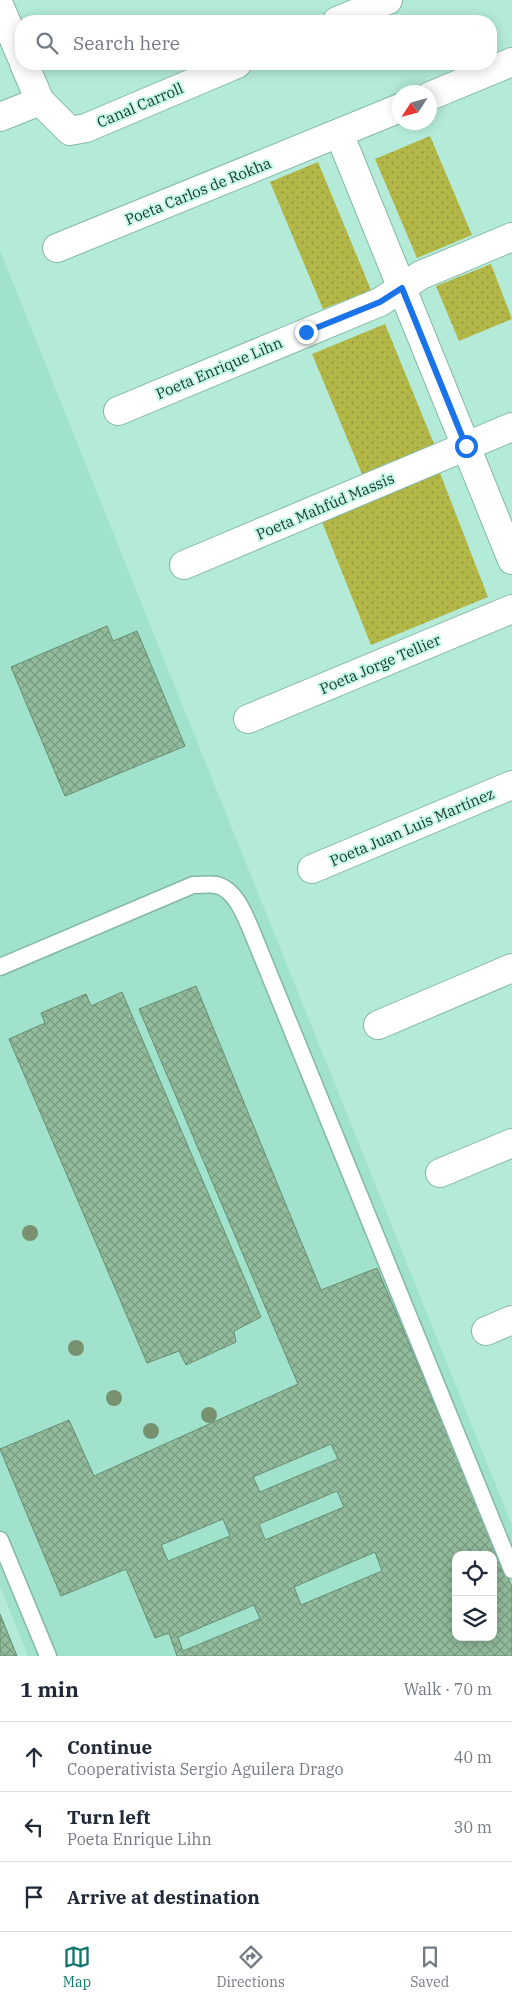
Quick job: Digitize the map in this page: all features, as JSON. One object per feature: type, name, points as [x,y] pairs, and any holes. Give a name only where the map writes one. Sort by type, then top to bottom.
[{"type":"street","points":[[348,15],[371,3]]},
{"type":"street","points":[[7,5],[15,34]]},
{"type":"street","points":[[497,68],[512,62]]},
{"type":"street","points":[[0,117],[40,101],[27,70]]},
{"type":"street","name":"Canal Carroll","points":[[40,101],[70,131],[86,128],[223,70]]},
{"type":"street","points":[[437,93],[493,70]]},
{"type":"street","name":"Poeta Carlos de Rokha","points":[[57,248],[392,111]]},
{"type":"street","points":[[339,133],[512,560]]},
{"type":"street","name":"Poeta Enrique Lihn","points":[[118,411],[380,302],[421,275],[512,237]]},
{"type":"street","name":"Poeta Mahfúd Massís","points":[[184,565],[512,426]]},
{"type":"street","name":"Poeta Jorge Tellier","points":[[248,719],[512,609]]},
{"type":"street","name":"Poeta Juan Luis Martínez","points":[[312,869],[512,786]]},
{"type":"street","points":[[378,1025],[512,968]]},
{"type":"street","points":[[440,1173],[512,1143]]},
{"type":"street","points":[[486,1331],[512,1320]]},
{"type":"lane","points":[[0,967],[193,885],[216,885],[227,889],[240,906],[252,932],[512,1570]]},
{"type":"lane","points":[[0,1540],[48,1656]]},
{"type":"shaded area","points":[[430,136],[472,235],[417,258],[375,159]]},
{"type":"shaded area","points":[[318,162],[371,290],[323,309],[270,182]]},
{"type":"shaded area","points":[[0,251],[512,1525],[512,1656],[28,1656],[0,1587]]},
{"type":"shaded area","points":[[491,264],[512,319],[459,341],[436,286]]},
{"type":"shaded area","points":[[385,324],[434,444],[362,474],[312,354]]},
{"type":"shaded area","points":[[440,473],[488,597],[371,645],[322,522]]},
{"type":"building","points":[[107,626],[113,641],[137,631],[185,746],[65,796],[11,667]]},
{"type":"building","points":[[196,986],[321,1290],[377,1268],[497,1551],[452,1551],[452,1641],[497,1641],[497,1552],[512,1587],[512,1656],[177,1656],[169,1633],[155,1638],[126,1569],[61,1596],[0,1449],[69,1420],[94,1476],[298,1384],[139,1009]],"holes":[[[331,1444],[338,1459],[260,1492],[253,1477]],[[337,1491],[344,1507],[265,1540],[259,1524]],[[223,1519],[230,1536],[168,1561],[161,1545]],[[375,1552],[382,1571],[301,1605],[294,1587]],[[254,1605],[260,1619],[183,1651],[178,1637]]]},
{"type":"building","points":[[122,992],[261,1317],[234,1331],[236,1342],[186,1365],[179,1351],[147,1363],[9,1039],[45,1023],[41,1013],[86,994],[91,1006]]},
{"type":"building","points":[[0,1614],[17,1656],[0,1656]]},
{"type":"route","points":[[306,332],[380,302],[402,288],[466,446]]}]
